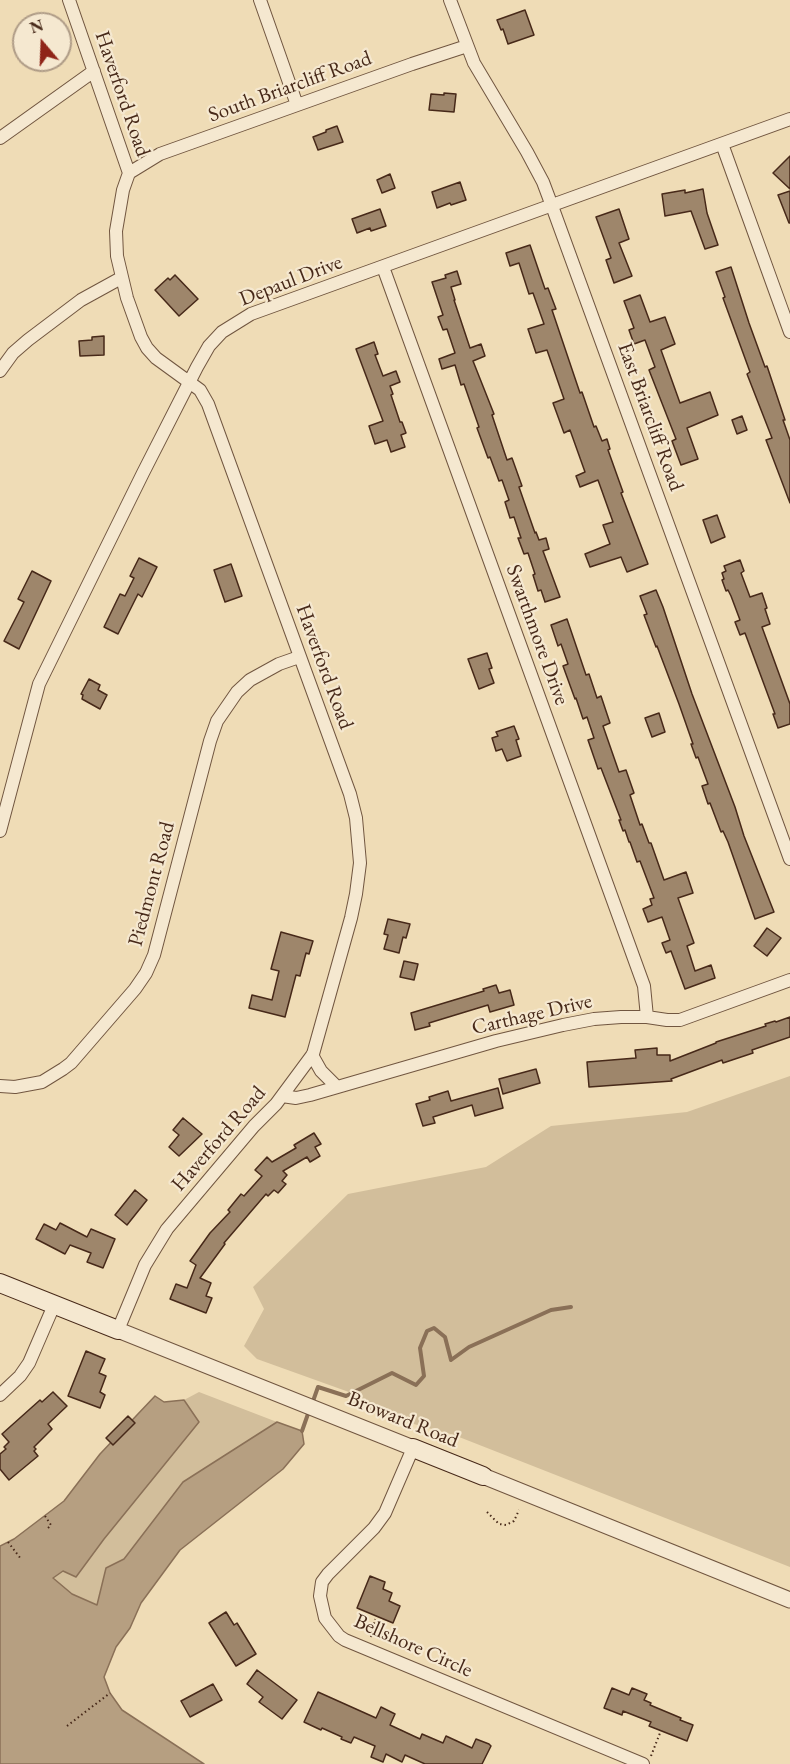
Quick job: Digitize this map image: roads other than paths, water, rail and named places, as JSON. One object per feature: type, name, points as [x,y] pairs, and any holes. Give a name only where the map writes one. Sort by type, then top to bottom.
[{"type":"main road","name":"Broward Road","points":[[0,1283],[118,1330]]},
{"type":"main road","name":"Broward Road","points":[[413,1448],[483,1476]]},
{"type":"street","name":"Haverford Road","points":[[69,0],[129,173],[123,190],[117,223],[117,256],[121,278],[138,329],[147,348],[156,358],[200,390],[208,404],[350,794],[356,819],[360,863],[351,918],[312,1055],[282,1096],[167,1229],[145,1265],[118,1330]]},
{"type":"street","points":[[260,0],[297,105]]},
{"type":"street","name":"East Briarcliff Road","points":[[450,0],[467,46],[484,81],[543,182],[790,859]]},
{"type":"street","name":"South Briarcliff Road","points":[[129,173],[160,153],[412,63],[467,46]]},
{"type":"street","points":[[0,138],[94,71]]},
{"type":"street","name":"Depaul Drive","points":[[0,831],[39,684],[189,382],[209,346],[222,332],[242,318],[790,119]]},
{"type":"street","points":[[722,144],[790,332]]},
{"type":"street","name":"Swarthmore Drive","points":[[383,267],[644,986],[647,1017]]},
{"type":"street","points":[[0,371],[28,340],[81,300],[121,278]]},
{"type":"street","name":"Piedmont Road","points":[[0,1086],[15,1087],[42,1082],[63,1070],[140,981],[154,955],[217,721],[237,693],[250,680],[279,664],[299,657]]},
{"type":"street","name":"Carthage Drive","points":[[282,1096],[296,1098],[496,1041],[563,1025],[603,1018],[647,1017],[680,1020],[790,980]]},
{"type":"street","points":[[312,1055],[321,1071],[337,1087]]},
{"type":"street","points":[[0,1395],[29,1363],[54,1305]]},
{"type":"street","name":"Broward Road","points":[[118,1330],[413,1448]]},
{"type":"street","name":"Bellshore Circle","points":[[413,1448],[385,1513],[375,1527],[322,1582],[320,1596],[325,1618],[345,1640],[645,1764]]},
{"type":"street","name":"Broward Road","points":[[483,1476],[790,1600]]},
{"type":"waterway","points":[[312,1404],[318,1387],[346,1396],[392,1373],[416,1385],[424,1376],[420,1348],[427,1331],[434,1328],[445,1337],[451,1360],[469,1347],[551,1310],[571,1307]]},
{"type":"waterway","points":[[302,1431],[309,1411]]}]
